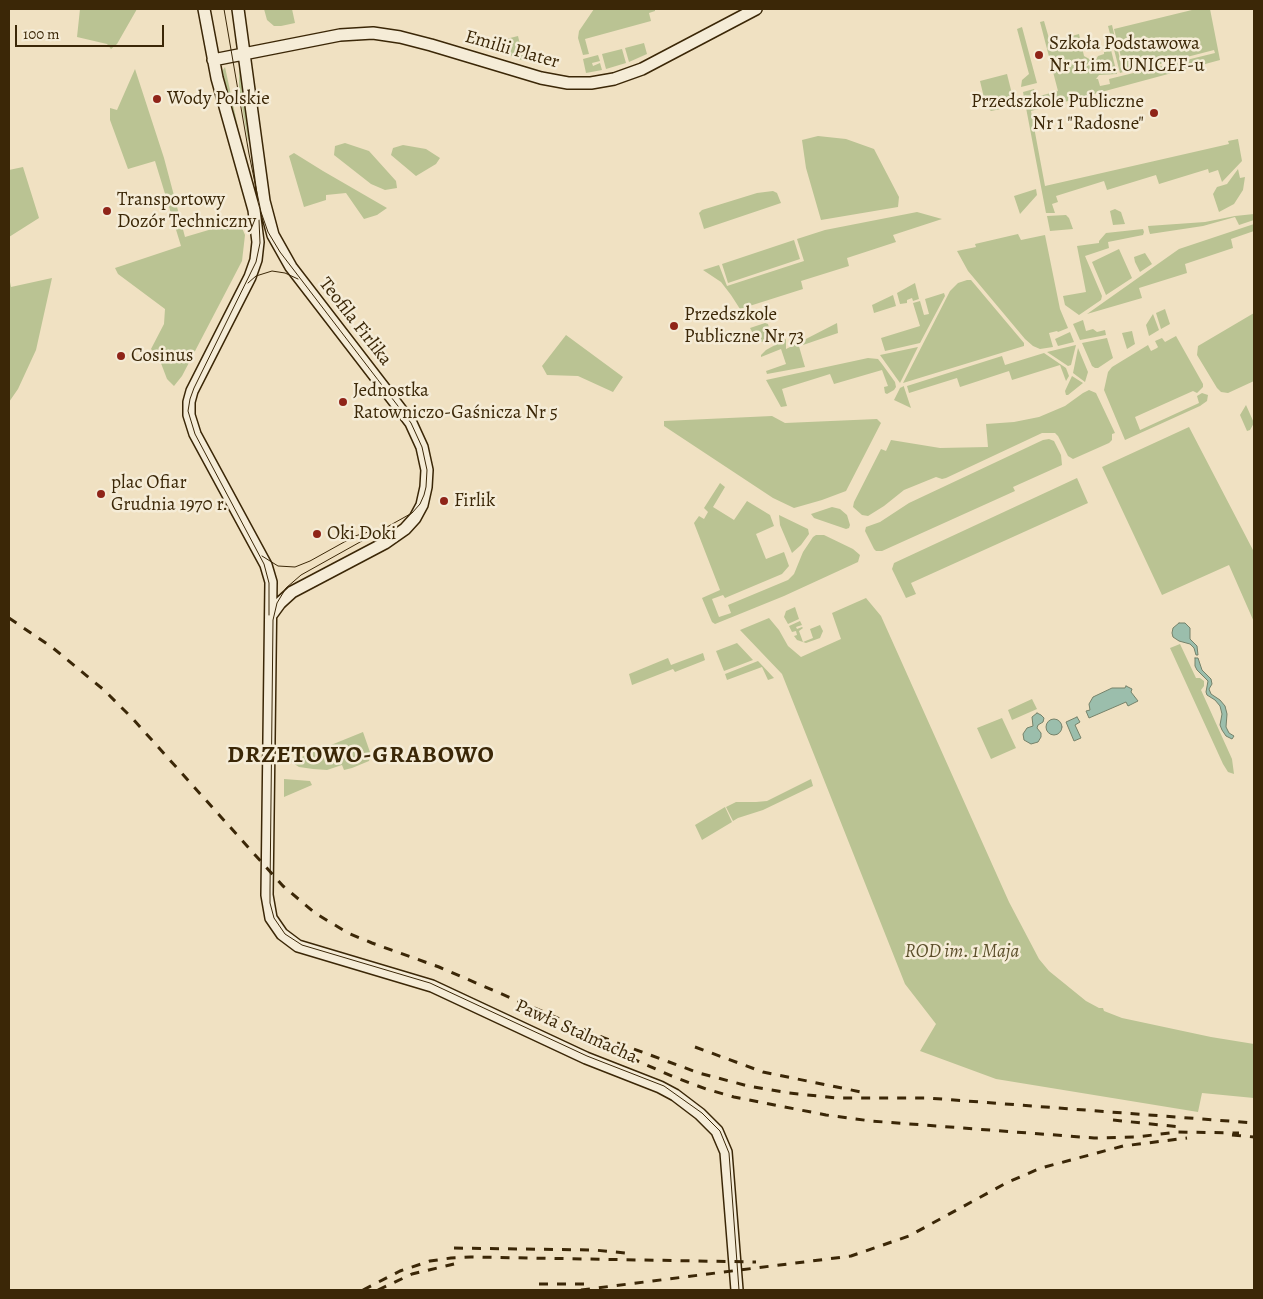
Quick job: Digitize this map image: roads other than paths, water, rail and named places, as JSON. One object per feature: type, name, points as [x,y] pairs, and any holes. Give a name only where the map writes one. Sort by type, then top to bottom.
[{"type":"street","points":[[204,9],[212,60],[256,222],[258,247],[250,277],[191,394],[189,415],[195,434],[268,572],[272,587],[271,618]]},
{"type":"street","name":"Teofila Firlika","points":[[238,9],[264,201],[273,235],[291,268],[411,424],[422,447],[427,470],[422,504],[415,518],[405,529],[390,540],[289,594],[278,605],[271,618]]},
{"type":"street","name":"Emilii Plater","points":[[244,54],[340,35],[374,34],[425,43],[541,78],[568,83],[590,83],[614,79],[642,69],[756,9]]},
{"type":"street","points":[[212,60],[244,54]]},
{"type":"street","name":"Pawła Stalmacha","points":[[271,618],[268,892],[270,915],[279,932],[298,946],[432,986],[586,1058],[660,1087],[675,1095],[702,1116],[719,1135],[726,1152],[736,1290]]},
{"type":"tram line","points":[[224,9],[249,154],[261,212],[268,232],[280,252],[411,423],[422,447],[427,470],[424,495],[420,504],[412,513],[301,575],[286,588],[277,603],[273,620],[270,890],[270,903],[274,918],[285,934],[302,945],[430,983],[587,1056],[664,1086],[702,1113],[720,1131],[729,1153],[739,1290]]},
{"type":"tram line","points":[[259,220],[260,243],[256,262],[194,388],[188,411],[195,434],[264,564],[269,583],[269,615]]},
{"type":"tram line","points":[[248,283],[256,276],[272,271],[285,273],[298,279]]},
{"type":"tram line","points":[[262,556],[278,566],[295,567],[310,561],[355,536],[375,530]]},
{"type":"railway","points":[[9,618],[53,648],[104,690],[133,719],[283,886],[315,913],[348,933],[439,967],[604,1038],[699,1073],[748,1086],[789,1093],[837,1098],[928,1098],[1254,1123]]},
{"type":"railway","points":[[565,1029],[706,1089],[734,1097],[826,1115],[871,1121],[1094,1138],[1136,1137],[1178,1132],[1239,1133]]},
{"type":"railway","points":[[695,1047],[763,1072],[866,1093]]},
{"type":"railway","points":[[1113,1120],[1180,1127]]},
{"type":"railway","points":[[1232,1135],[1254,1137]]},
{"type":"railway","points":[[581,1290],[851,1256],[909,1236],[1008,1182],[1041,1168],[1123,1146],[1187,1138]]},
{"type":"railway","points":[[454,1248],[594,1250],[626,1253]]},
{"type":"railway","points":[[363,1290],[400,1271],[430,1261],[451,1258],[756,1262]]},
{"type":"railway","points":[[378,1290],[412,1274],[454,1264]]},
{"type":"railway","points":[[539,1284],[589,1284]]},
{"type":"place","name":"Szkoła Podstawowa Nr 11 im. UNICEF-u","points":[[1039,55]]},
{"type":"place","name":"Wody Polskie","points":[[157,99]]},
{"type":"place","name":"Przedszkole Publiczne Nr 1 \"Radosne\"","points":[[1154,113]]},
{"type":"place","name":"Transportowy Dozór Techniczny","points":[[107,211]]},
{"type":"place","name":"Przedszkole Publiczne Nr 73","points":[[674,326]]},
{"type":"place","name":"Cosinus","points":[[121,356]]},
{"type":"place","name":"Jednostka Ratowniczo-Gaśnicza Nr 5","points":[[343,402]]},
{"type":"place","name":"plac Ofiar Grudnia 1970 r.","points":[[101,494]]},
{"type":"place","name":"Firlik","points":[[444,501]]},
{"type":"place","name":"Oki Doki","points":[[317,534]]},
{"type":"district","name":"DRZETOWO-GRABOWO","points":[[361,756]]},
{"type":"park label","name":"ROD im. 1 Maja","points":[[962,952]]}]
